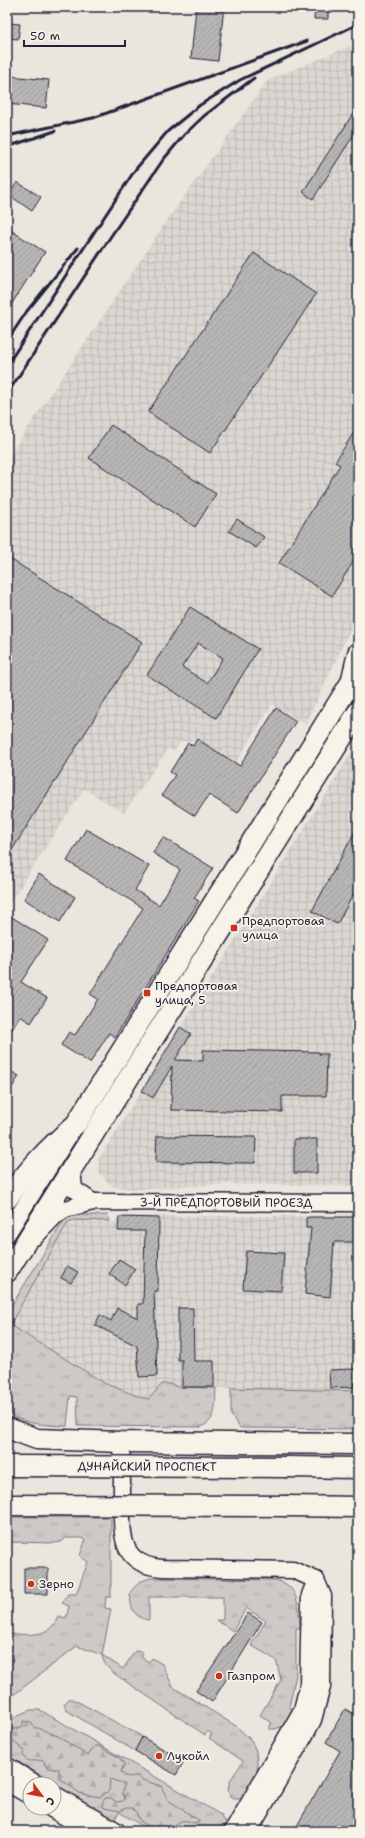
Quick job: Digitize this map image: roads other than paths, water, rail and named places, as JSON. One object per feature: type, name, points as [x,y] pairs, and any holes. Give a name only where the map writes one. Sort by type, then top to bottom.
[{"type":"main road","points":[[7,1199],[24,1175],[45,1151],[76,1124],[354,677],[358,653]]},
{"type":"main road","points":[[7,1272],[358,712]]},
{"type":"main road","points":[[7,1428],[37,1439],[121,1442],[358,1444]]},
{"type":"main road","name":"ДУНАЙСКИЙ ПРОСПЕКТ","points":[[7,1466],[358,1468]]},
{"type":"main road","points":[[7,1505],[358,1507]]},
{"type":"street","points":[[7,1234],[76,1124]]},
{"type":"street","points":[[72,1169],[74,1189],[93,1202]]},
{"type":"street","name":"3-Й ПРЕДПОРТОВЫЙ ПРОЕЗД","points":[[20,1253],[56,1215],[65,1209],[93,1202],[358,1203]]},
{"type":"street","points":[[121,1442],[122,1533],[127,1549],[140,1562],[153,1567],[163,1568],[293,1570],[316,1580],[323,1596],[323,1673],[320,1699],[313,1720],[305,1735],[249,1831]]},
{"type":"street","points":[[233,1831],[302,1710],[308,1685],[310,1596],[316,1580]]},
{"type":"street","points":[[7,1766],[24,1776]]},
{"type":"street","points":[[7,1783],[22,1791]]},
{"type":"street","points":[[62,1799],[117,1831]]},
{"type":"street","points":[[62,1815],[89,1831]]},
{"type":"railway","points":[[7,365],[135,170],[168,131],[200,105],[240,80],[358,24]]},
{"type":"railway","points":[[7,136],[93,118],[307,41]]},
{"type":"railway","points":[[7,394],[163,160],[184,135],[204,116],[254,78]]},
{"type":"railway","points":[[7,147],[55,131]]},
{"type":"railway","points":[[7,341],[27,311],[78,248]]},
{"type":"place","name":"Предпортовая улица","points":[[234,928]]},
{"type":"place","name":"Предпортовая улица, 5","points":[[147,993]]},
{"type":"place","name":"Зерно","points":[[31,1584]]},
{"type":"place","name":"Газпром","points":[[219,1676]]},
{"type":"place","name":"Лукойл","points":[[159,1756]]}]
